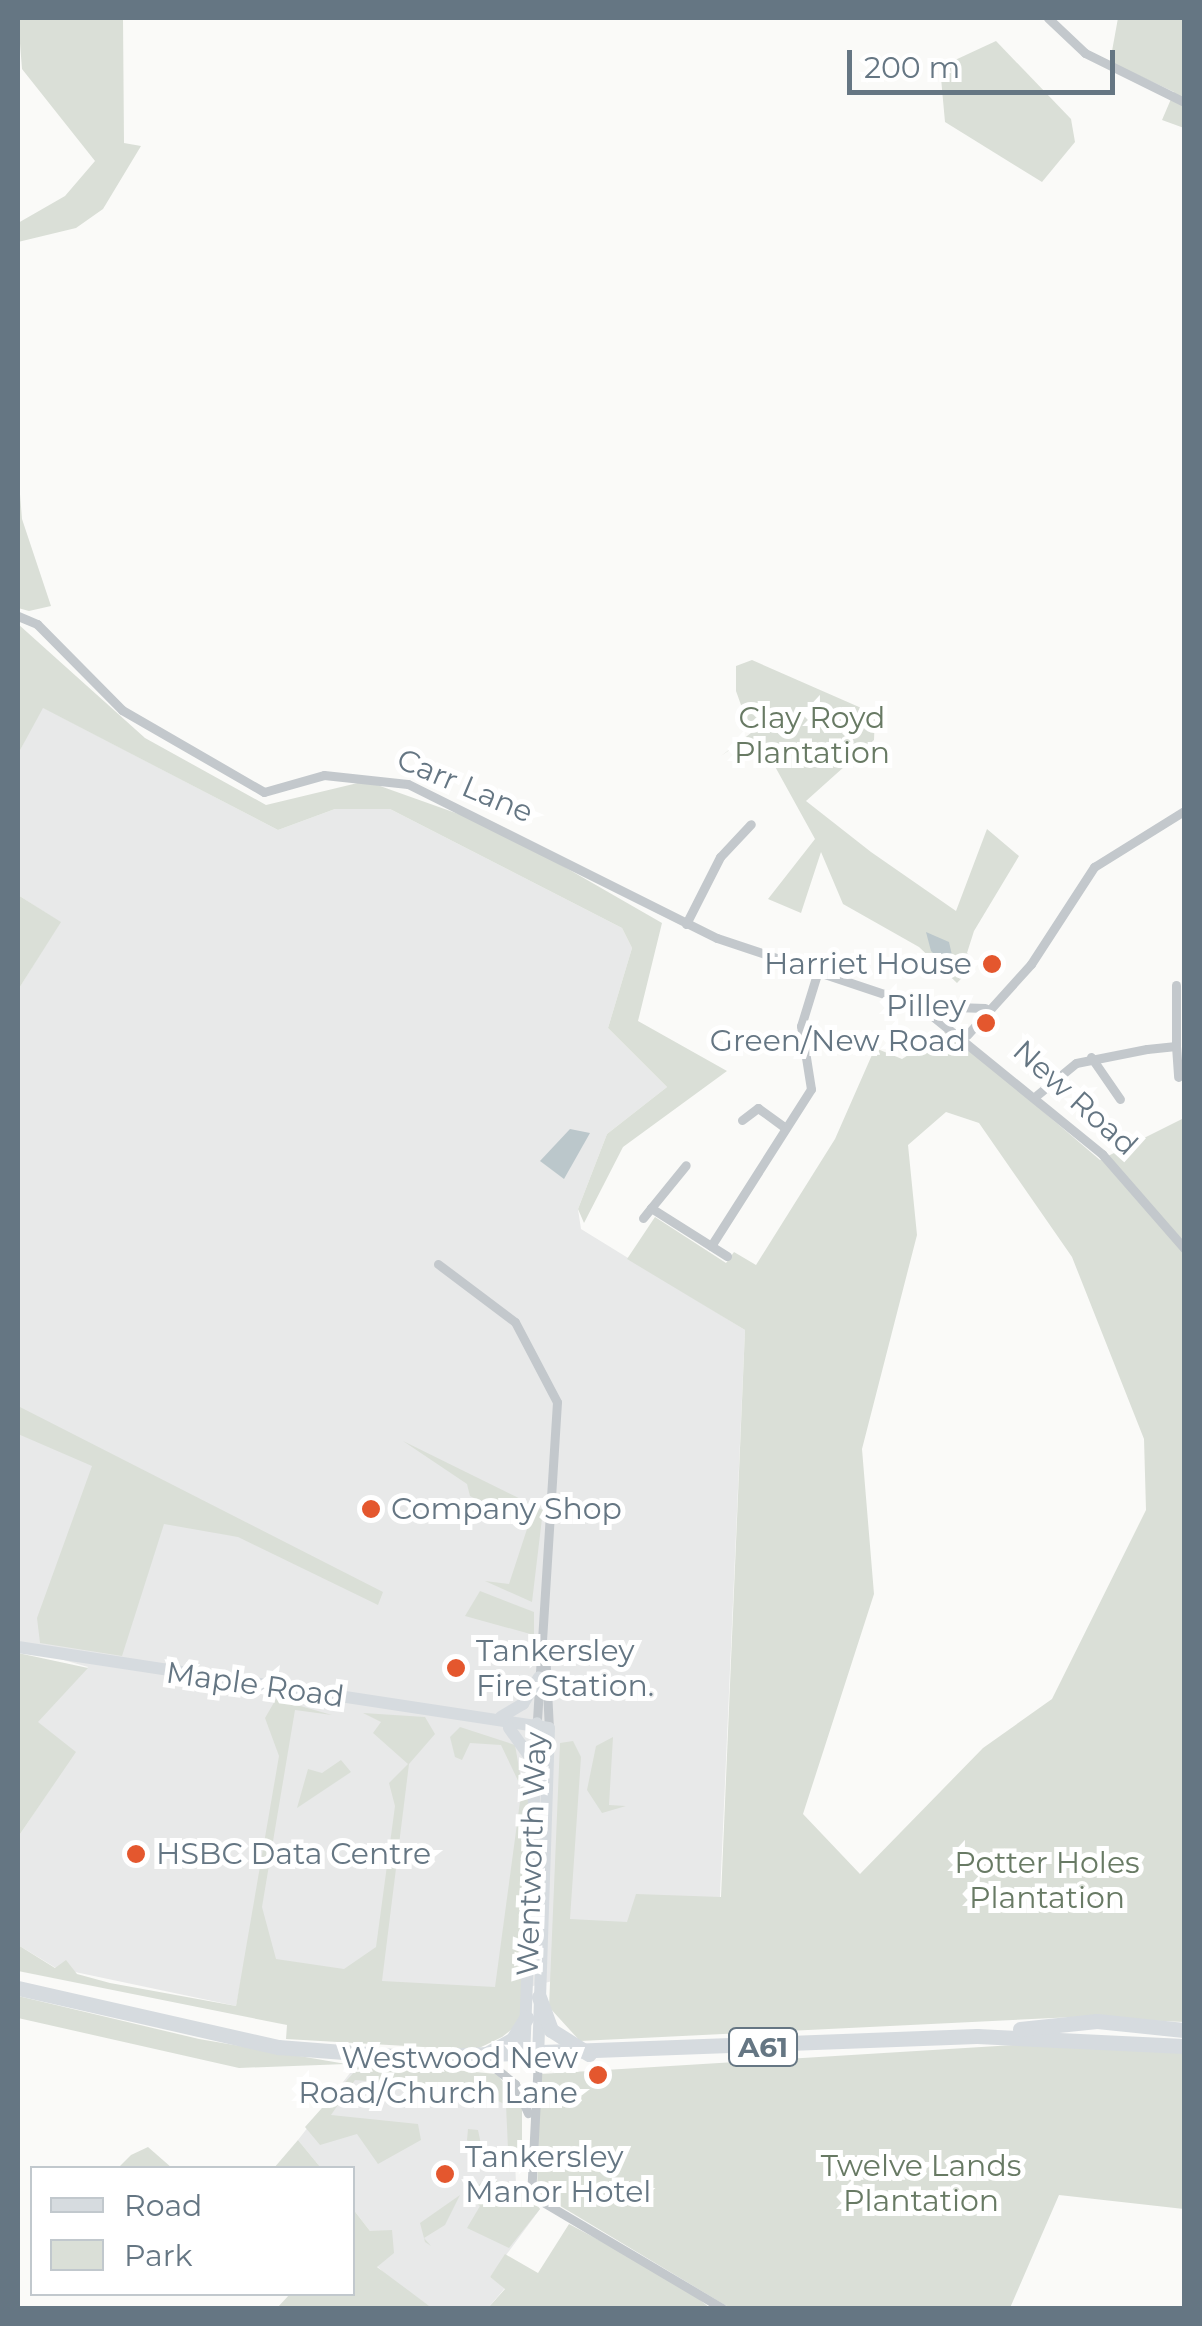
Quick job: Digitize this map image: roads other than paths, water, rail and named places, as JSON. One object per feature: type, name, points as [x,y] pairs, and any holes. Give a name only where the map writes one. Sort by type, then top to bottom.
[{"type":"highway","name":"A61","points":[[18,1988],[278,2047],[481,2059],[977,2036],[1097,2021],[1184,2030]]},
{"type":"highway","points":[[539,1996],[551,2030],[594,2056]]},
{"type":"highway","points":[[481,2059],[506,2045],[526,2018]]},
{"type":"highway","name":"A61","points":[[977,2036],[1184,2046]]},
{"type":"street","points":[[1048,18],[1084,53],[1184,102]]},
{"type":"street","name":"Carr Lane","points":[[18,616],[37,624],[122,710],[264,792],[324,775],[408,784],[686,924],[817,974],[920,1006],[967,1035]]},
{"type":"street","points":[[967,1035],[985,1008],[1031,964],[1094,867],[1184,811]]},
{"type":"street","points":[[686,924],[720,857],[752,824]]},
{"type":"street","points":[[711,1246],[811,1088],[801,1026],[817,974]]},
{"type":"street","points":[[1176,985],[1178,1076]]},
{"type":"street","name":"Carr Lane","points":[[920,1006],[985,1008]]},
{"type":"street","name":"New Road","points":[[967,1035],[1140,1190],[1184,1248]]},
{"type":"street","points":[[1036,1095],[1091,1058],[1176,1046]]},
{"type":"street","points":[[1091,1058],[1120,1098]]},
{"type":"street","points":[[742,1120],[758,1108],[786,1128]]},
{"type":"street","points":[[643,1218],[686,1166]]},
{"type":"street","points":[[651,1208],[727,1256]]},
{"type":"street","name":"Wentworth Way","points":[[438,1264],[515,1322],[556,1402],[541,1728],[539,1996],[531,2059]]},
{"type":"street","name":"Maple Road","points":[[18,1647],[541,1728]]},
{"type":"street","name":"Wentworth Way","points":[[531,2059],[526,2018],[536,1766],[541,1728],[538,1677],[546,1650]]},
{"type":"street","points":[[494,1720],[523,1704],[538,1677]]},
{"type":"street","name":"Maple Road","points":[[494,1720],[509,1728],[541,1728]]},
{"type":"street","points":[[509,1728],[536,1766]]},
{"type":"street","points":[[481,2059],[516,2084],[529,2116]]},
{"type":"street","points":[[531,2059],[531,2194],[722,2308]]},
{"type":"place","name":"Harriet House","points":[[992,964]]},
{"type":"place","name":"Pilley Green/New Road","points":[[986,1023]]},
{"type":"place","name":"Company Shop","points":[[371,1509]]},
{"type":"place","name":"Tankersley Fire Station.","points":[[456,1668]]},
{"type":"place","name":"HSBC Data Centre","points":[[136,1854]]},
{"type":"place","name":"Westwood New Road/Church Lane","points":[[598,2075]]},
{"type":"place","name":"Tankersley Manor Hotel","points":[[445,2174]]},
{"type":"park label","name":"Clay Royd Plantation","points":[[812,735]]},
{"type":"park label","name":"Potter Holes Plantation","points":[[1047,1880]]},
{"type":"park label","name":"Twelve Lands Plantation","points":[[921,2183]]}]
